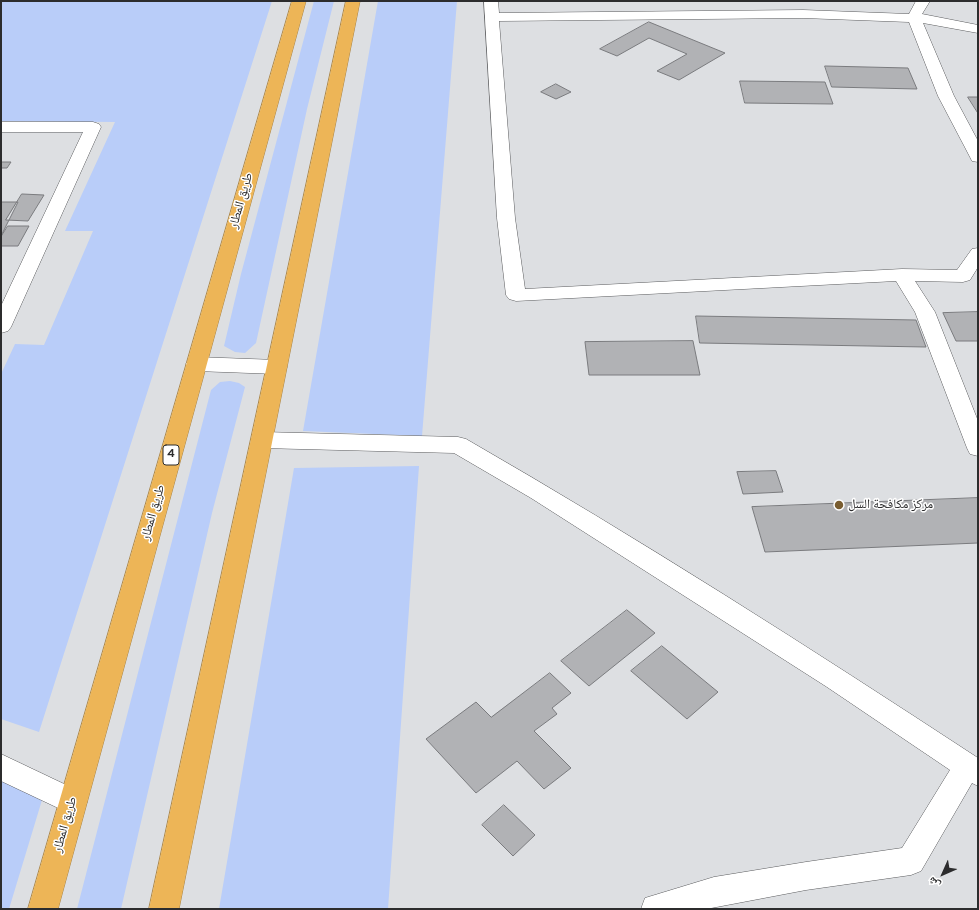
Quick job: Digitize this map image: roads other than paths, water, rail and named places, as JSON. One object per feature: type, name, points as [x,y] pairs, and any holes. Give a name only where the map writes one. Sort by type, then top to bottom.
[{"type":"highway","name":"طريق المطار","points":[[43,909],[299,1]]},
{"type":"highway","points":[[164,909],[354,1]]},
{"type":"street","points":[[914,17],[923,1]]},
{"type":"street","points":[[978,29],[914,17],[491,9],[506,218],[516,294],[902,275],[963,276],[978,253]]},
{"type":"street","points":[[914,17],[946,96],[978,157]]},
{"type":"street","points":[[1,127],[93,127],[1,327]]},
{"type":"street","points":[[902,275],[925,312],[978,448]]},
{"type":"street","points":[[196,364],[277,367]]},
{"type":"street","points":[[262,440],[458,445],[539,492],[829,674],[973,769],[911,861],[806,876],[714,892],[656,909]]},
{"type":"street","points":[[1,767],[73,802]]},
{"type":"place","name":"مركز مكافحة السل","points":[[839,505]]}]
